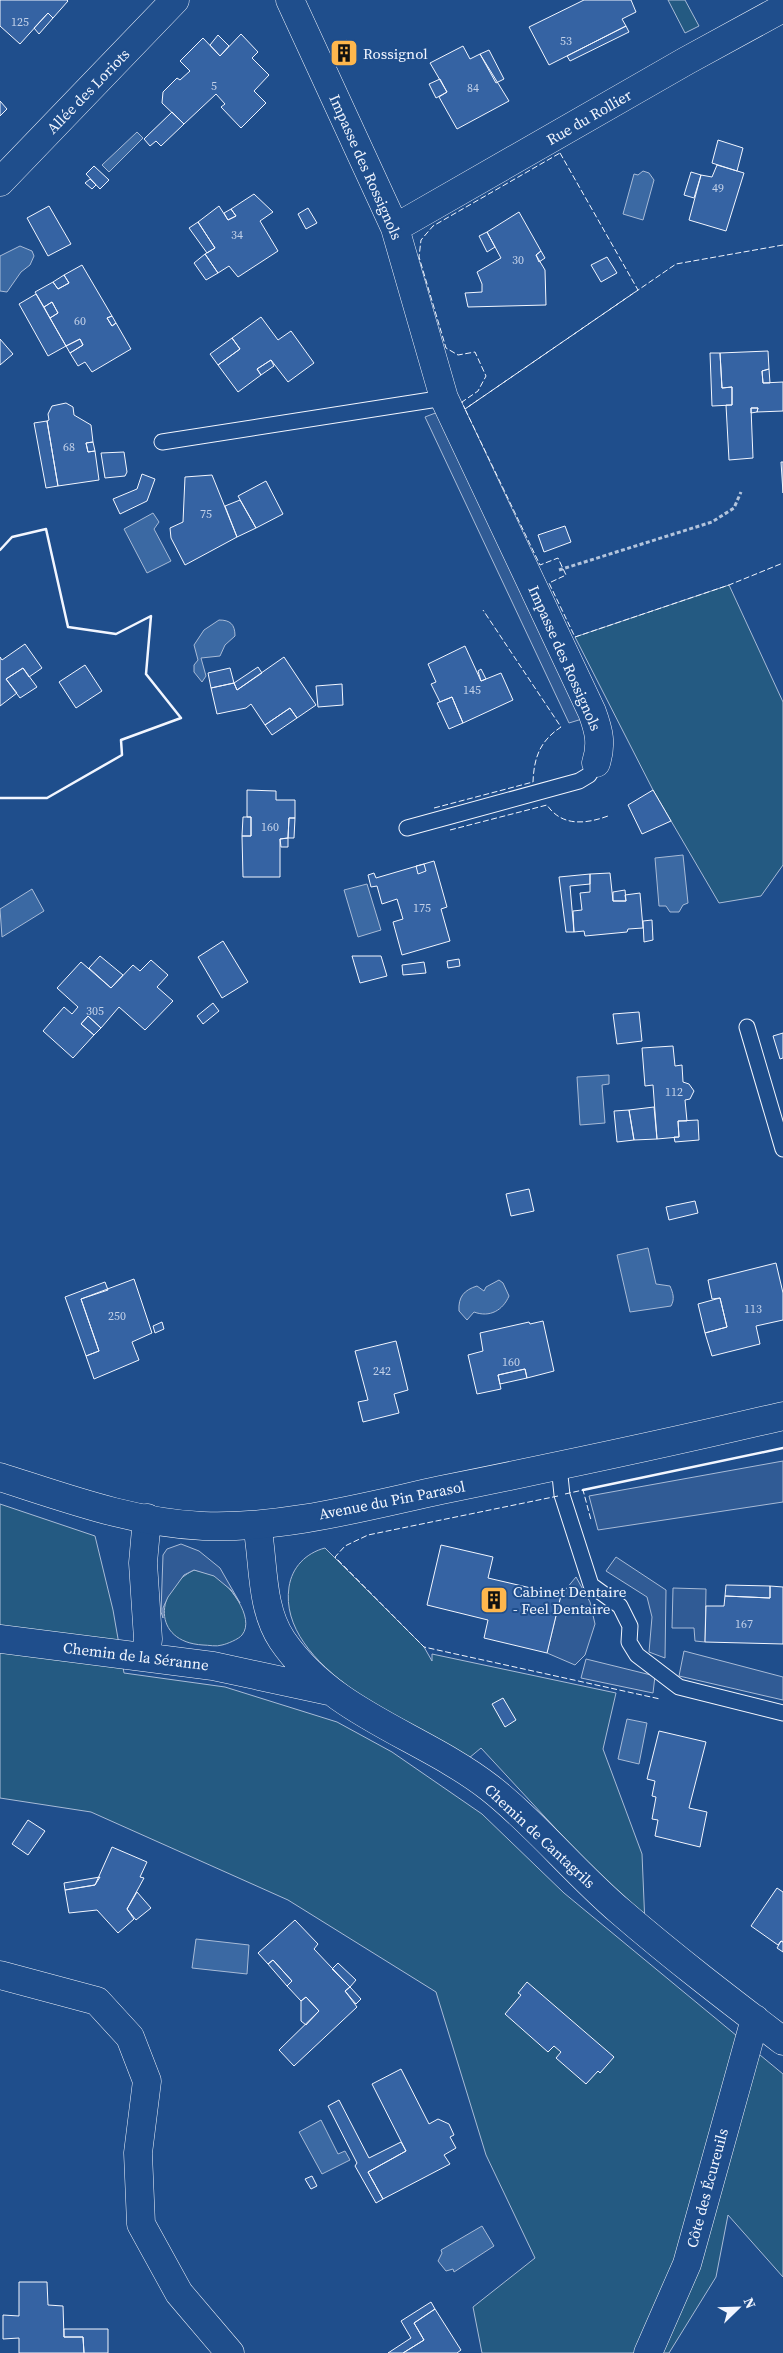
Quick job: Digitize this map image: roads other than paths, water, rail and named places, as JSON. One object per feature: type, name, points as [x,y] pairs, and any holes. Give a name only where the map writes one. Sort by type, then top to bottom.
[{"type":"street","name":"Allée des Loriots","points":[[0,182],[175,0]]},
{"type":"street","name":"Impasse des Rossignols","points":[[290,0],[396,228],[444,398],[592,712],[601,737],[596,763]]},
{"type":"street","name":"Rue du Rollier","points":[[396,228],[686,61],[783,8]]},
{"type":"street","name":"Avenue du Pin Parasol","points":[[0,1477],[77,1502],[147,1518],[202,1526],[257,1525],[328,1514],[558,1466],[783,1416]]},
{"type":"street","points":[[146,1656],[148,1639],[143,1563],[147,1518]]},
{"type":"street","points":[[257,1525],[267,1606],[274,1623],[287,1646],[303,1666],[330,1691]]},
{"type":"street","name":"Chemin de la Séranne","points":[[0,1639],[26,1644],[146,1656],[271,1677]]},
{"type":"street","name":"Chemin de Cantagrils","points":[[271,1677],[330,1691],[369,1718],[456,1765],[489,1787],[520,1814],[620,1911],[783,2041]]},
{"type":"street","points":[[0,1976],[97,2002],[130,2037],[147,2081],[138,2153],[141,2224],[179,2293],[230,2353]]},
{"type":"street","name":"Côte des Écureuils","points":[[648,2353],[687,2264],[754,2019]]},
{"type":"lane","points":[[162,442],[444,398]]},
{"type":"lane","name":"Impasse des Rossignols","points":[[407,828],[579,781],[589,775],[596,763]]},
{"type":"lane","points":[[747,1027],[783,1150]]},
{"type":"lane","points":[[558,1466],[562,1495],[591,1585],[620,1606],[630,1626],[629,1642],[637,1655],[679,1687],[783,1712]]},
{"type":"place","name":"Rossignol","points":[[344,53]]},
{"type":"place","name":"Cabinet Dentaire - Feel Dentaire","points":[[494,1600]]}]
